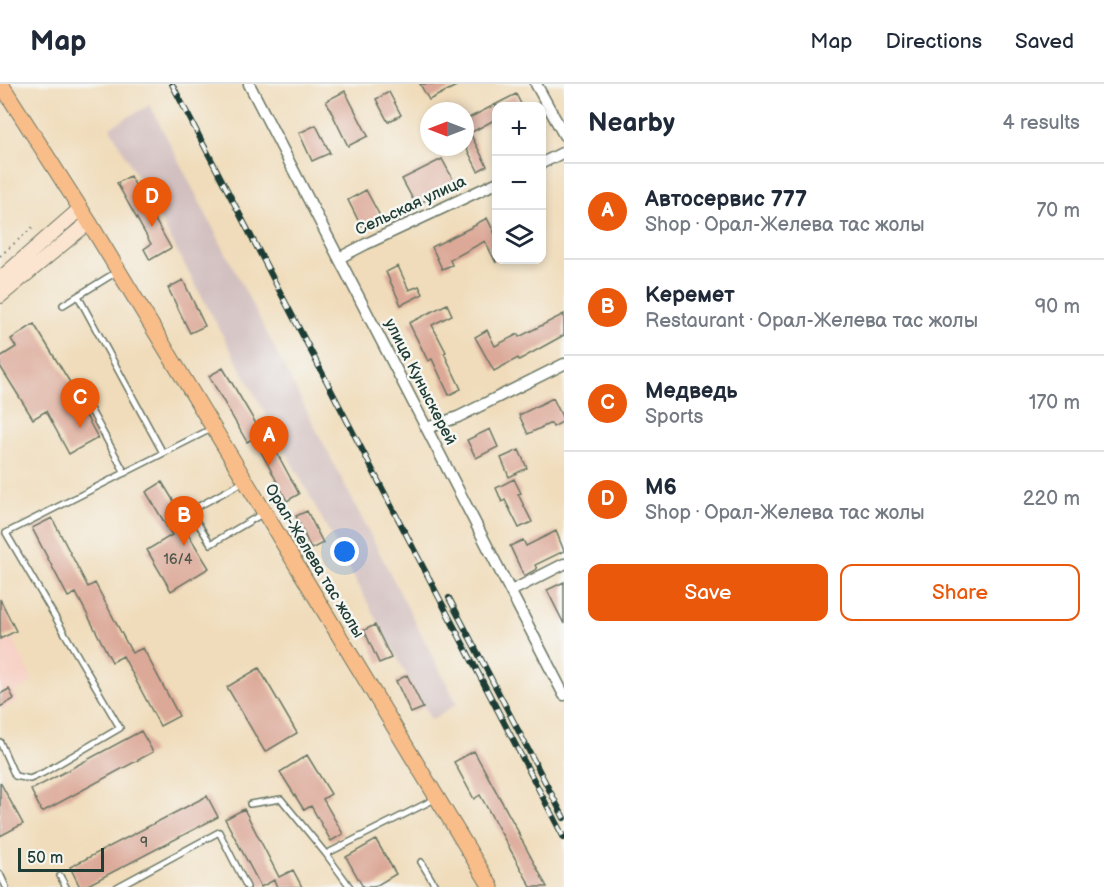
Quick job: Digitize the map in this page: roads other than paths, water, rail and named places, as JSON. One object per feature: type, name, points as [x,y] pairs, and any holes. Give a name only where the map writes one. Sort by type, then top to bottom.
[{"type":"main road","name":"Орал-Желева тас жолы","points":[[1,84],[118,271],[491,887]]},
{"type":"main road","points":[[0,279],[84,216]]},
{"type":"main road","points":[[0,296],[84,216]]},
{"type":"street","name":"улица Куныскерей","points":[[249,84],[564,694]]},
{"type":"street","points":[[536,84],[564,135]]},
{"type":"street","points":[[546,161],[564,152]]},
{"type":"street","name":"Сельская улица","points":[[339,258],[492,185]]},
{"type":"street","points":[[427,428],[458,417],[564,364]]},
{"type":"street","points":[[511,591],[564,564]]},
{"type":"lane","points":[[63,305],[118,271]]},
{"type":"lane","points":[[78,296],[163,453]]},
{"type":"lane","points":[[82,394],[125,473]]},
{"type":"lane","points":[[0,742],[15,776],[30,779],[120,728],[6,533],[213,428]]},
{"type":"lane","points":[[245,482],[190,512],[211,544],[264,513]]},
{"type":"lane","points":[[326,854],[437,798]]},
{"type":"lane","points":[[250,804],[281,799],[350,887]]},
{"type":"lane","points":[[117,887],[219,831],[247,887]]},
{"type":"lane","points":[[421,862],[436,887]]},
{"type":"lane","points":[[0,874],[6,887]]},
{"type":"lane","points":[[60,876],[66,887]]},
{"type":"railway","points":[[172,84],[564,838]]},
{"type":"railway","points":[[449,598],[564,818]]},
{"type":"place","name":"М6","points":[[152,227]]},
{"type":"place","name":"Медведь","points":[[80,428]]},
{"type":"place","name":"Автосервис 777","points":[[269,466]]},
{"type":"place","name":"Керемет","points":[[184,546]]}]
